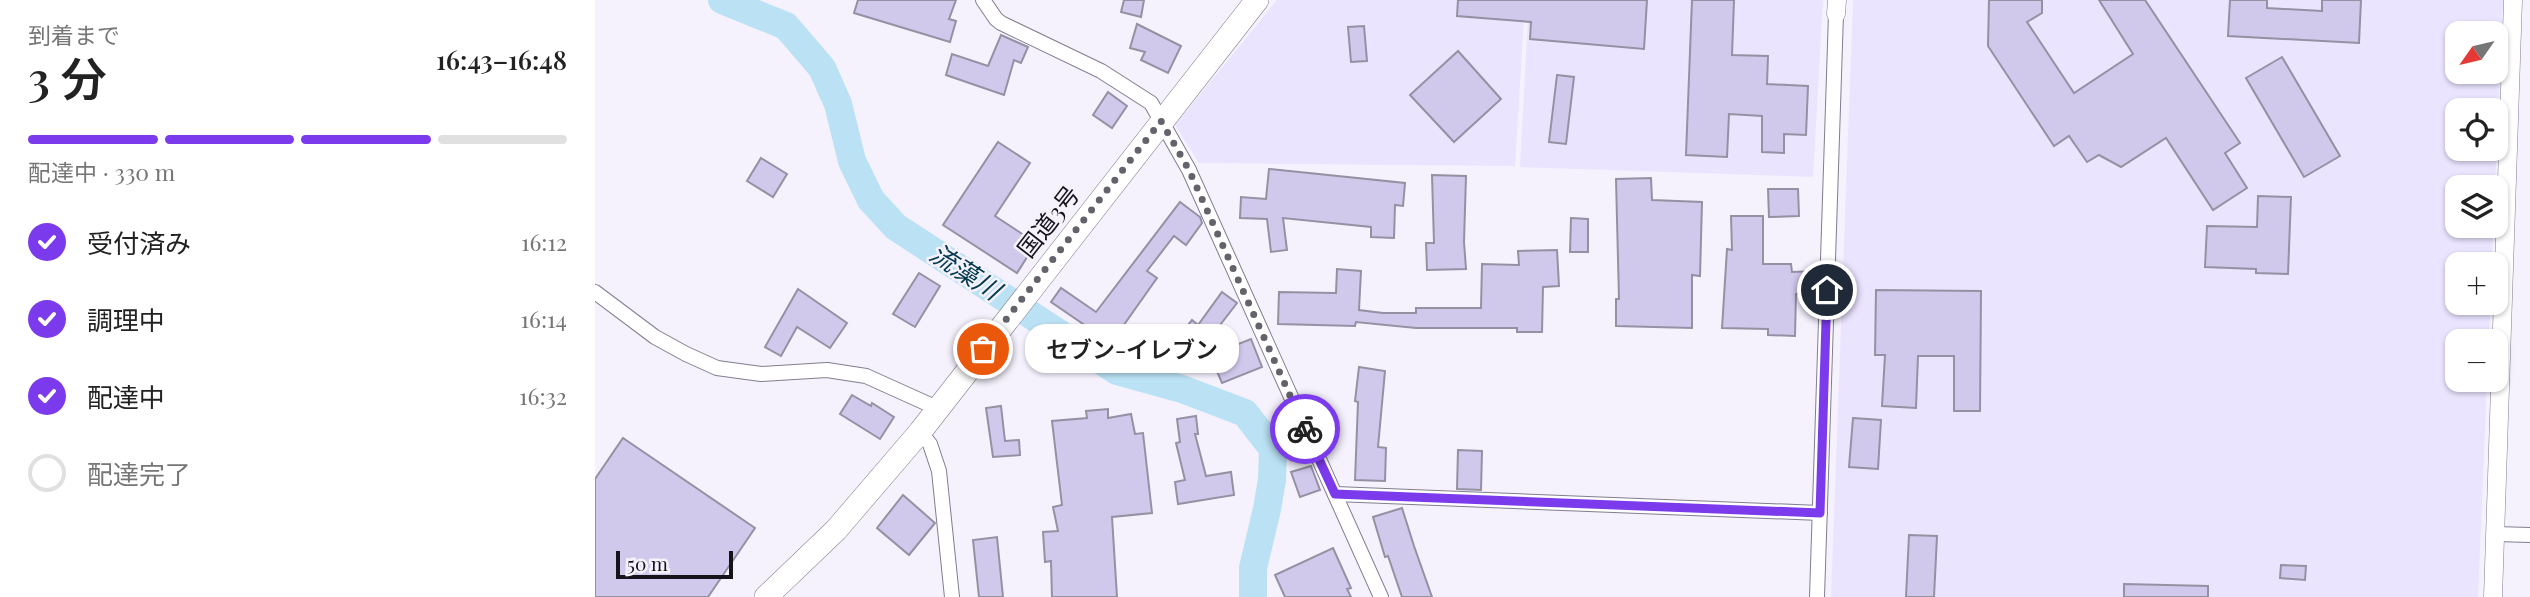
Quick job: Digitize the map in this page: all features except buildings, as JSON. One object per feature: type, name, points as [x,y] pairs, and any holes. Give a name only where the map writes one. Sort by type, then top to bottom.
[{"type":"highway","name":"国道3号","points":[[766,597],[836,530],[920,432],[1257,0]]},
{"type":"street","points":[[982,0],[1001,23],[1101,72],[1151,103],[1189,170],[1381,597]]},
{"type":"street","points":[[2493,597],[2513,0]]},
{"type":"street","points":[[1817,597],[1837,7]]},
{"type":"street","points":[[595,292],[655,337],[717,368],[761,374],[827,370],[866,376],[937,408]]},
{"type":"street","points":[[920,432],[930,444],[939,471],[952,597]]},
{"type":"street","points":[[1335,494],[1820,513]]},
{"type":"street","points":[[2495,534],[2530,535]]},
{"type":"shaded area","points":[[1277,0],[1525,0],[1515,166],[1199,163],[1175,125]]},
{"type":"shaded area","points":[[1529,0],[1823,0],[1813,177],[1520,167]]},
{"type":"shaded area","points":[[1853,0],[2503,0],[2502,21],[2445,21],[2445,84],[2499,84],[2499,98],[2445,98],[2445,161],[2496,161],[2496,175],[2445,175],[2445,238],[2493,238],[2492,252],[2445,252],[2445,315],[2490,315],[2489,329],[2445,329],[2445,392],[2487,392],[2478,597],[1831,597]]},
{"type":"waterway","name":"流藻川","points":[[722,0],[786,26],[822,68],[838,104],[852,161],[871,200],[896,227],[1117,371],[1182,389],[1245,413],[1273,449],[1272,480],[1253,568],[1253,597]]},
{"type":"way so far","points":[[983,349],[1161,121],[1189,170],[1305,429]]},
{"type":"place","name":"セブン-イレブン","points":[[983,349]]},
{"type":"route","points":[[1305,429],[1335,494],[1820,513],[1827,290]]}]
